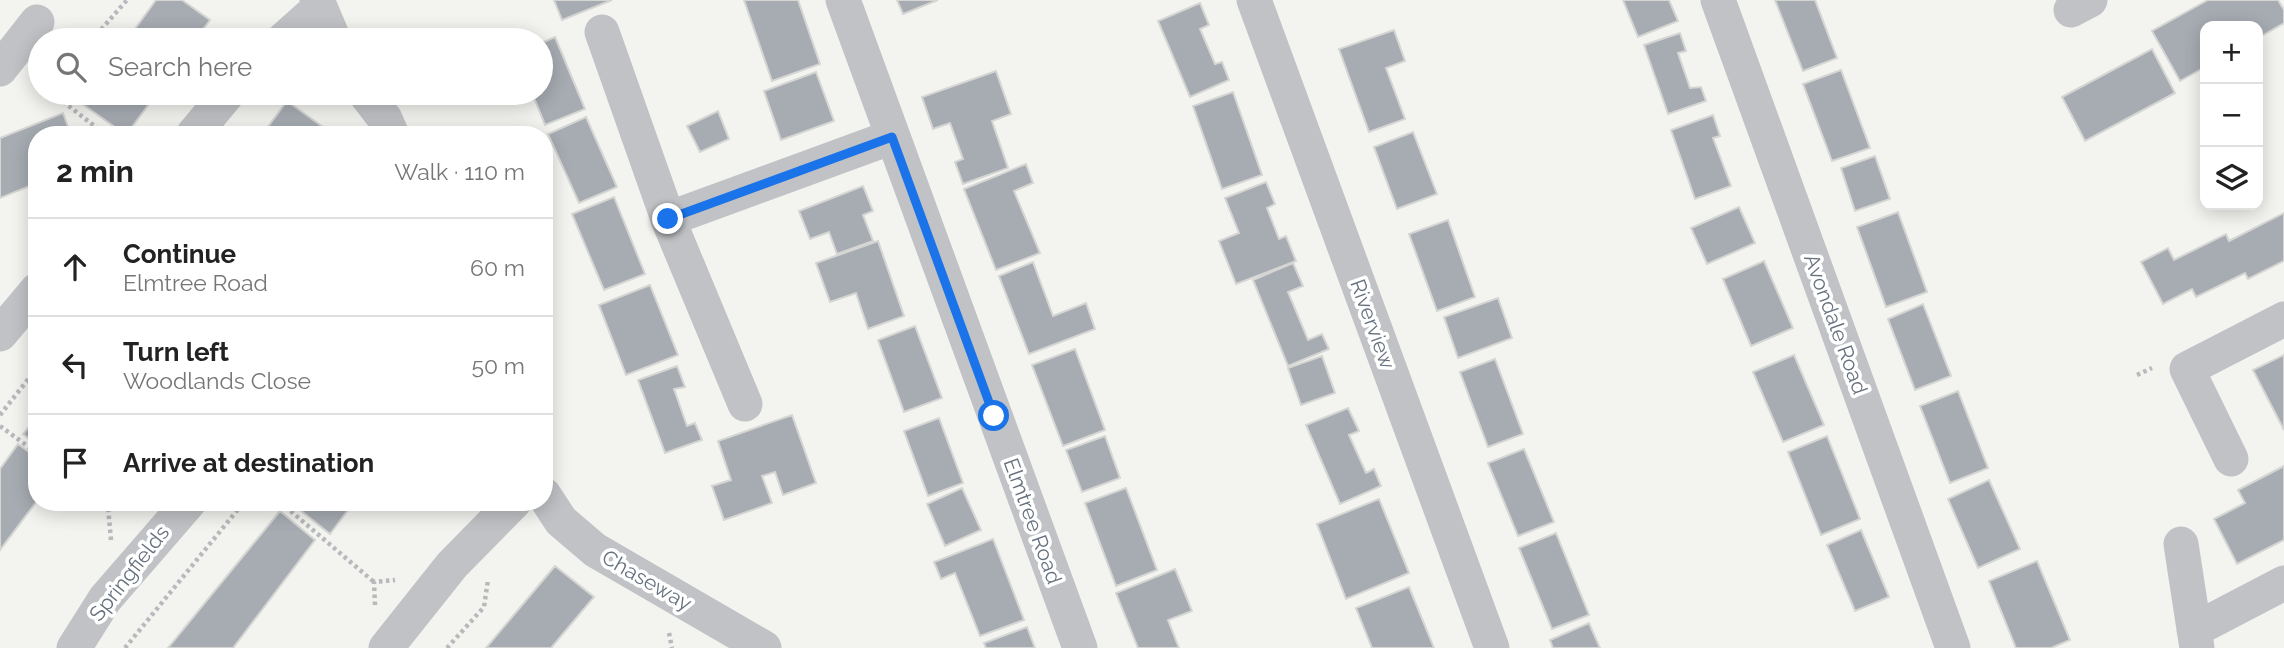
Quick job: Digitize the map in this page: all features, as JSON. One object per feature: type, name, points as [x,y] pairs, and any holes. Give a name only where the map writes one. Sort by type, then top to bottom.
[{"type":"street","name":"Elmtree Road","points":[[843,0],[1080,648]]},
{"type":"street","name":"Riverview","points":[[1254,0],[1492,648]]},
{"type":"street","name":"Avondale Road","points":[[1718,0],[1954,648]]},
{"type":"street","points":[[295,28],[319,4],[329,28]]},
{"type":"street","points":[[33,28],[37,23]]},
{"type":"street","points":[[603,32],[668,219],[745,404]]},
{"type":"street","points":[[0,69],[28,34]]},
{"type":"street","points":[[200,126],[218,105]]},
{"type":"street","points":[[374,105],[387,126]]},
{"type":"street","points":[[668,219],[892,137]]},
{"type":"street","points":[[0,334],[28,301]]},
{"type":"street","points":[[2231,458],[2187,369],[2284,319]]},
{"type":"street","name":"Chaseway","points":[[553,509],[561,521],[595,550],[716,636],[764,648]]},
{"type":"street","name":"Springfields","points":[[74,648],[105,599],[180,511]]},
{"type":"street","points":[[386,648],[452,565],[505,511]]},
{"type":"street","points":[[2181,544],[2195,639],[2284,583]]},
{"type":"path","points":[[102,28],[127,0]]},
{"type":"path","points":[[67,105],[94,126]]},
{"type":"path","points":[[0,415],[28,379]]},
{"type":"path","points":[[0,426],[28,446]]},
{"type":"path","points":[[125,648],[237,511]]},
{"type":"path","points":[[291,511],[374,582]]},
{"type":"path","points":[[447,648],[484,607],[488,576]]},
{"type":"path","points":[[666,627],[672,648]]},
{"type":"building","points":[[156,0],[182,0],[210,20],[204,28],[136,28]]},
{"type":"building","points":[[554,0],[612,0],[562,20]]},
{"type":"building","points":[[744,0],[798,0],[820,64],[772,81]]},
{"type":"building","points":[[897,0],[938,0],[903,14]]},
{"type":"building","points":[[1623,0],[1669,0],[1678,21],[1638,37]]},
{"type":"building","points":[[1775,0],[1815,0],[1837,58],[1803,71]]},
{"type":"building","points":[[2208,0],[2278,0],[2284,10],[2284,23],[2263,35],[2263,21],[2200,21],[2200,70],[2180,81],[2152,31]]},
{"type":"building","points":[[1200,3],[1209,25],[1200,29],[1215,64],[1222,62],[1229,80],[1190,97],[1158,21]]},
{"type":"building","points":[[1394,30],[1405,61],[1386,68],[1405,119],[1369,132],[1339,49]]},
{"type":"building","points":[[1680,33],[1686,51],[1678,53],[1690,88],[1701,87],[1706,101],[1668,114],[1644,45]]},
{"type":"building","points":[[555,37],[585,109],[545,125],[537,105],[553,105]]},
{"type":"building","points":[[2152,49],[2175,93],[2085,141],[2062,97]]},
{"type":"building","points":[[1841,70],[1870,148],[1832,161],[1803,84]]},
{"type":"building","points":[[996,71],[1011,114],[992,121],[1008,168],[963,184],[955,162],[963,159],[950,123],[933,129],[922,97]]},
{"type":"building","points":[[816,72],[834,121],[781,140],[764,91]]},
{"type":"building","points":[[1233,92],[1262,175],[1222,189],[1193,106]]},
{"type":"building","points":[[84,105],[148,105],[133,126],[113,126]]},
{"type":"building","points":[[284,105],[293,105],[321,126],[269,126]]},
{"type":"building","points":[[718,111],[729,139],[700,152],[687,126]]},
{"type":"building","points":[[63,113],[68,126],[30,126]]},
{"type":"building","points":[[1713,115],[1720,136],[1713,138],[1731,186],[1695,199],[1671,130]]},
{"type":"building","points":[[586,117],[617,187],[579,203],[553,145],[553,132]]},
{"type":"building","points":[[28,127],[28,187],[0,198],[0,138]]},
{"type":"building","points":[[1413,132],[1437,194],[1397,209],[1374,147]]},
{"type":"building","points":[[1875,156],[1890,199],[1855,211],[1841,168]]},
{"type":"building","points":[[1026,164],[1033,183],[1014,191],[1040,253],[996,270],[964,189]]},
{"type":"building","points":[[1266,182],[1275,204],[1267,208],[1279,239],[1286,236],[1296,261],[1236,284],[1219,241],[1239,233],[1225,198]]},
{"type":"building","points":[[863,186],[873,211],[863,215],[873,241],[837,254],[829,232],[810,239],[799,211]]},
{"type":"building","points":[[614,197],[645,274],[604,290],[572,214]]},
{"type":"building","points":[[1739,207],[1755,243],[1707,264],[1691,228]]},
{"type":"building","points":[[1898,212],[1927,292],[1886,307],[1857,227]]},
{"type":"building","points":[[2284,213],[2284,261],[2248,279],[2245,273],[2196,297],[2192,289],[2163,304],[2141,262],[2168,248],[2174,260],[2226,234],[2229,241]]},
{"type":"building","points":[[1448,220],[1475,297],[1437,311],[1409,234]]},
{"type":"building","points":[[878,241],[904,316],[868,329],[856,293],[830,302],[816,263]]},
{"type":"building","points":[[1764,261],[1793,328],[1751,346],[1723,279]]},
{"type":"building","points":[[1033,262],[1053,316],[1086,303],[1095,329],[1029,354],[999,276]]},
{"type":"building","points":[[1293,263],[1303,286],[1288,292],[1308,340],[1322,334],[1329,349],[1288,366],[1253,280]]},
{"type":"building","points":[[650,285],[678,355],[626,375],[599,305]]},
{"type":"building","points":[[1498,298],[1512,338],[1458,358],[1444,317]]},
{"type":"building","points":[[1923,304],[1951,376],[1915,390],[1888,319]]},
{"type":"building","points":[[915,326],[942,398],[904,412],[878,340]]},
{"type":"building","points":[[1075,349],[1105,430],[1063,446],[1032,365]]},
{"type":"building","points":[[1794,355],[1824,425],[1783,442],[1753,372]]},
{"type":"building","points":[[2284,355],[2284,430],[2253,370]]},
{"type":"building","points":[[1322,356],[1335,393],[1301,405],[1288,368]]},
{"type":"building","points":[[1495,359],[1523,434],[1488,447],[1460,372]]},
{"type":"building","points":[[677,366],[685,387],[674,389],[687,426],[695,423],[702,440],[665,453],[638,380]]},
{"type":"building","points":[[1958,391],[1988,468],[1950,483],[1920,406]]},
{"type":"building","points":[[1348,408],[1359,431],[1349,435],[1366,473],[1374,469],[1381,486],[1340,504],[1306,425]]},
{"type":"building","points":[[792,415],[816,483],[783,495],[775,472],[762,476],[772,503],[724,520],[712,486],[731,480],[718,441]]},
{"type":"building","points":[[939,418],[963,483],[928,496],[904,431]]},
{"type":"building","points":[[1105,436],[1120,478],[1082,492],[1066,450]]},
{"type":"building","points":[[1827,436],[1860,519],[1821,535],[1788,452]]},
{"type":"building","points":[[18,444],[28,451],[29,511],[0,550],[0,469]]},
{"type":"building","points":[[1524,449],[1554,522],[1518,536],[1488,463]]},
{"type":"building","points":[[2284,466],[2284,540],[2237,564],[2214,519],[2245,503],[2238,490]]},
{"type":"building","points":[[1989,480],[2020,549],[1978,568],[1948,499]]},
{"type":"building","points":[[962,488],[981,530],[945,546],[927,504]]},
{"type":"building","points":[[1126,488],[1157,570],[1116,586],[1085,503]]},
{"type":"building","points":[[1379,499],[1409,573],[1346,599],[1317,524]]},
{"type":"building","points":[[280,511],[315,540],[233,648],[168,648]]},
{"type":"building","points":[[301,511],[347,511],[330,534]]},
{"type":"building","points":[[1861,530],[1889,597],[1855,611],[1827,545]]},
{"type":"building","points":[[1556,533],[1589,615],[1552,629],[1519,548]]},
{"type":"building","points":[[993,539],[1024,620],[980,636],[955,573],[941,579],[934,562]]},
{"type":"building","points":[[2037,561],[2070,640],[2051,648],[2016,648],[1989,581]]},
{"type":"building","points":[[555,566],[594,597],[551,648],[486,648]]},
{"type":"building","points":[[1175,569],[1192,611],[1168,620],[1179,648],[1138,648],[1116,593]]},
{"type":"building","points":[[1409,587],[1434,648],[1372,648],[1356,608]]},
{"type":"building","points":[[1589,623],[1600,648],[1553,648],[1550,640]]},
{"type":"building","points":[[1027,627],[1035,648],[986,648],[984,643]]},
{"type":"route","points":[[668,219],[892,137],[994,416]]}]
